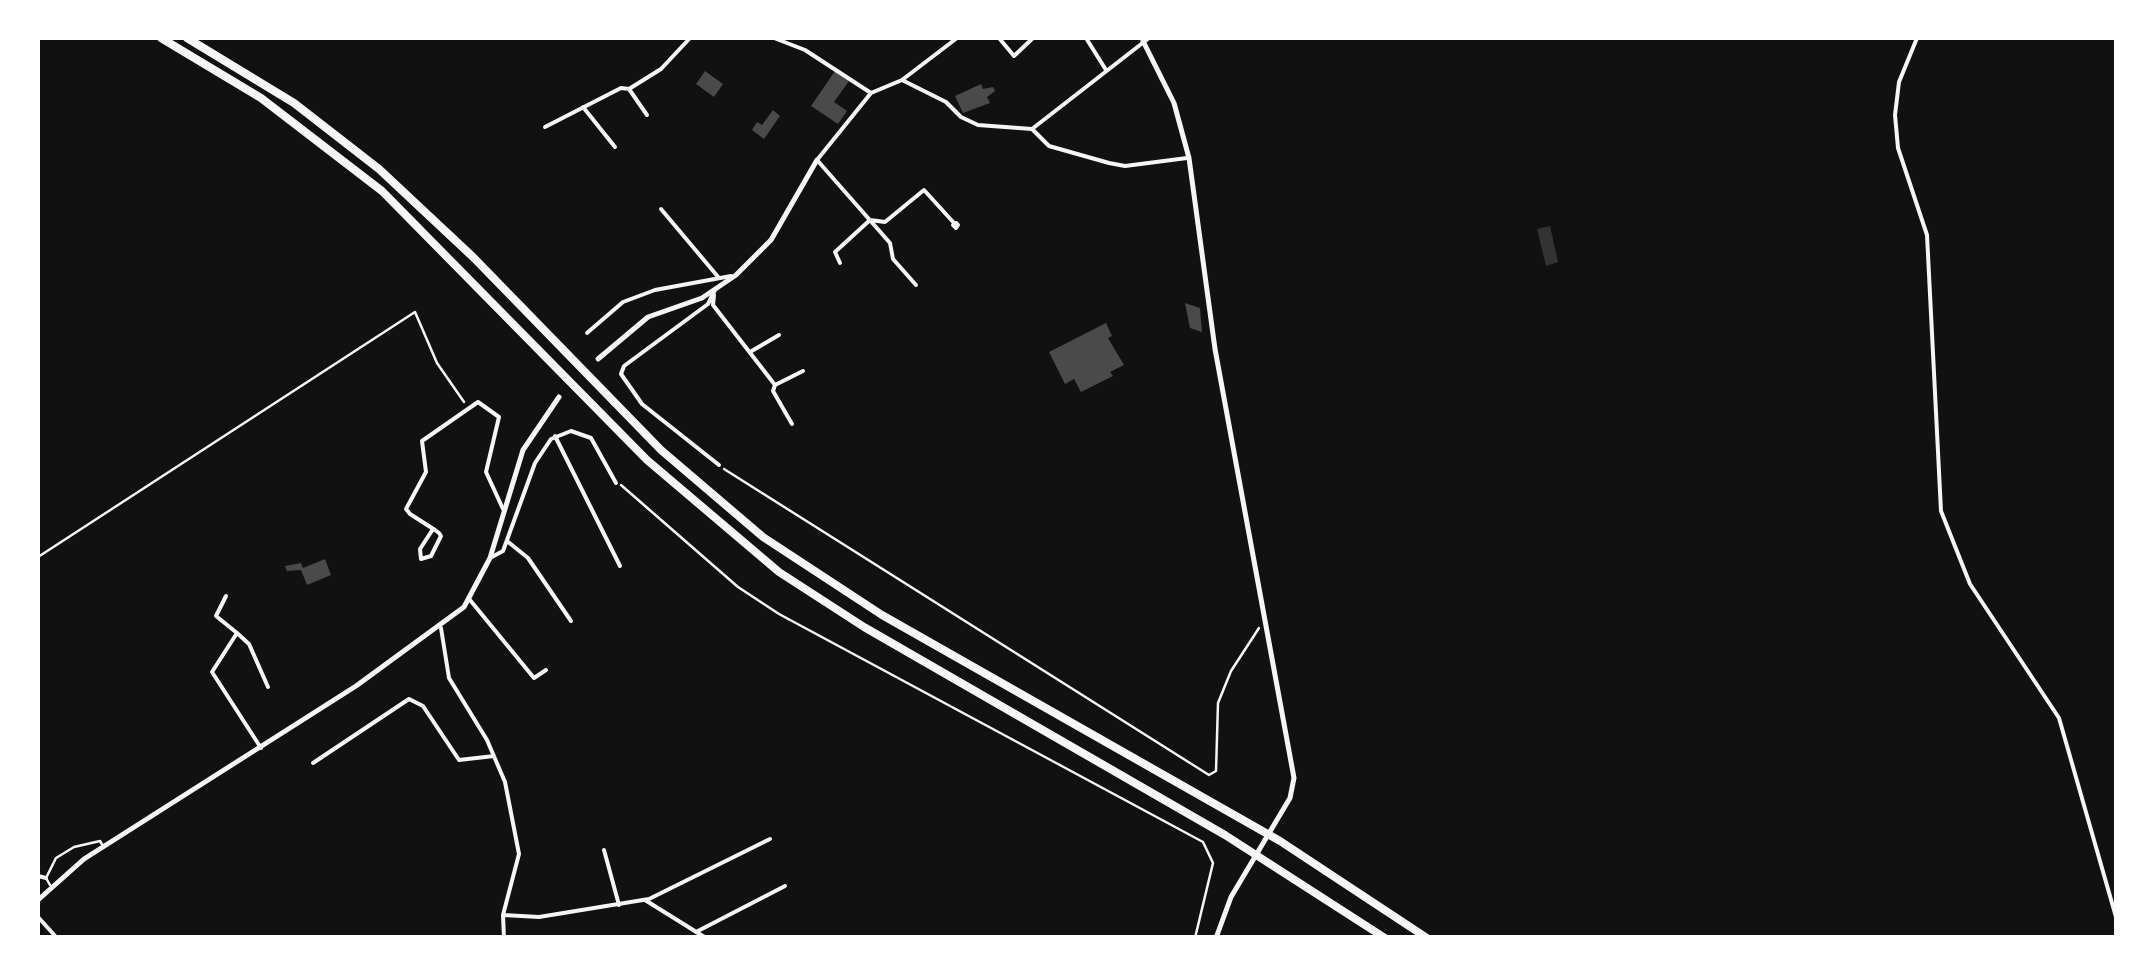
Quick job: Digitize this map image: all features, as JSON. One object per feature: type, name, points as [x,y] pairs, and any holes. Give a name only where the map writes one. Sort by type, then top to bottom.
[{"type":"highway","points":[[161,38],[261,98],[382,191],[647,460],[779,572],[878,635],[1211,826],[1385,938]]},
{"type":"highway","points":[[188,38],[294,103],[380,169],[473,256],[661,450],[774,545],[882,615],[1280,841],[1426,938]]},
{"type":"street","points":[[545,127],[621,88],[628,89],[661,68],[690,38]]},
{"type":"street","points":[[774,38],[817,57],[872,93]]},
{"type":"street","points":[[598,359],[648,317],[714,290],[736,274],[771,240],[816,160],[872,93],[902,80],[957,38]]},
{"type":"street","points":[[999,38],[1014,56],[1030,39]]},
{"type":"street","points":[[1086,38],[1106,70]]},
{"type":"street","points":[[1916,38],[1899,82],[1894,115],[1898,148],[1928,235],[1941,511],[1970,584],[2059,718],[2116,917]]},
{"type":"street","points":[[1032,129],[1144,39],[1174,103],[1189,158],[1215,349],[1294,778],[1280,818],[1224,912],[1216,938]]},
{"type":"street","points":[[902,80],[946,102],[960,117],[978,125],[1032,129],[1049,146],[1109,163],[1125,166],[1189,158]]},
{"type":"street","points":[[628,89],[647,115]]},
{"type":"street","points":[[583,107],[615,147]]},
{"type":"street","points":[[816,160],[890,243],[893,259],[916,285]]},
{"type":"street","points":[[840,263],[834,252],[870,220],[884,222],[924,190],[954,223]]},
{"type":"street","points":[[662,209],[719,278]]},
{"type":"street","points":[[587,333],[623,302],[655,290],[736,274]]},
{"type":"street","points":[[714,290],[714,305],[775,385]]},
{"type":"street","points":[[714,290],[708,304],[624,366],[621,374],[642,404],[719,465]]},
{"type":"street","points":[[750,352],[779,335]]},
{"type":"street","points":[[792,424],[773,391],[775,385],[803,372]]},
{"type":"street","points":[[38,900],[48,882],[262,748],[441,628],[470,600],[490,558],[523,450],[559,398]]},
{"type":"street","points":[[433,528],[420,549],[421,559],[432,556],[440,540],[433,528],[406,508],[426,472],[422,441],[478,402],[499,417],[486,472],[503,509]]},
{"type":"street","points":[[490,558],[496,558],[508,542],[541,449],[555,436],[572,431],[591,438],[616,483]]},
{"type":"street","points":[[555,436],[620,566]]},
{"type":"street","points":[[508,542],[528,558],[572,620]]},
{"type":"street","points":[[226,596],[216,616],[249,644],[268,687]]},
{"type":"street","points":[[470,600],[534,678],[546,670]]},
{"type":"street","points":[[441,628],[449,678],[506,782],[519,854],[503,915],[504,938]]},
{"type":"street","points":[[237,632],[212,672],[262,748]]},
{"type":"street","points":[[313,762],[409,699],[423,706],[459,760],[494,756]]},
{"type":"street","points":[[503,915],[539,917],[645,900],[770,838]]},
{"type":"street","points":[[604,850],[619,906]]},
{"type":"street","points":[[38,876],[48,882]]},
{"type":"street","points":[[696,932],[785,886]]},
{"type":"street","points":[[645,900],[706,938]]},
{"type":"street","points":[[38,917],[57,938]]},
{"type":"lane","points":[[48,882],[56,858],[74,847],[100,842],[104,848]]},
{"type":"path","points":[[38,557],[415,312],[436,363],[466,404]]},
{"type":"path","points":[[719,465],[1209,775],[1216,770],[1218,703],[1232,671],[1259,630],[1262,605]]},
{"type":"path","points":[[616,483],[626,486],[738,587],[779,614],[1203,842],[1213,862],[1195,938]]},
{"type":"shaded area","points":[[1550,226],[1558,262],[1546,266],[1537,229]]},
{"type":"building","points":[[705,71],[723,84],[714,97],[696,84]]},
{"type":"building","points":[[835,71],[849,81],[834,102],[847,111],[838,124],[811,106]]},
{"type":"building","points":[[981,84],[983,89],[993,87],[995,91],[987,97],[990,103],[963,113],[955,96]]},
{"type":"building","points":[[773,110],[780,116],[764,139],[752,130],[757,122],[762,125]]},
{"type":"building","points":[[1185,303],[1200,308],[1202,332],[1190,328]]},
{"type":"building","points":[[1106,323],[1112,336],[1108,338],[1124,365],[1110,372],[1113,376],[1081,392],[1074,379],[1065,384],[1049,352]]},
{"type":"building","points":[[325,559],[331,575],[307,585],[301,570],[287,571],[285,566],[301,563],[303,568]]}]
